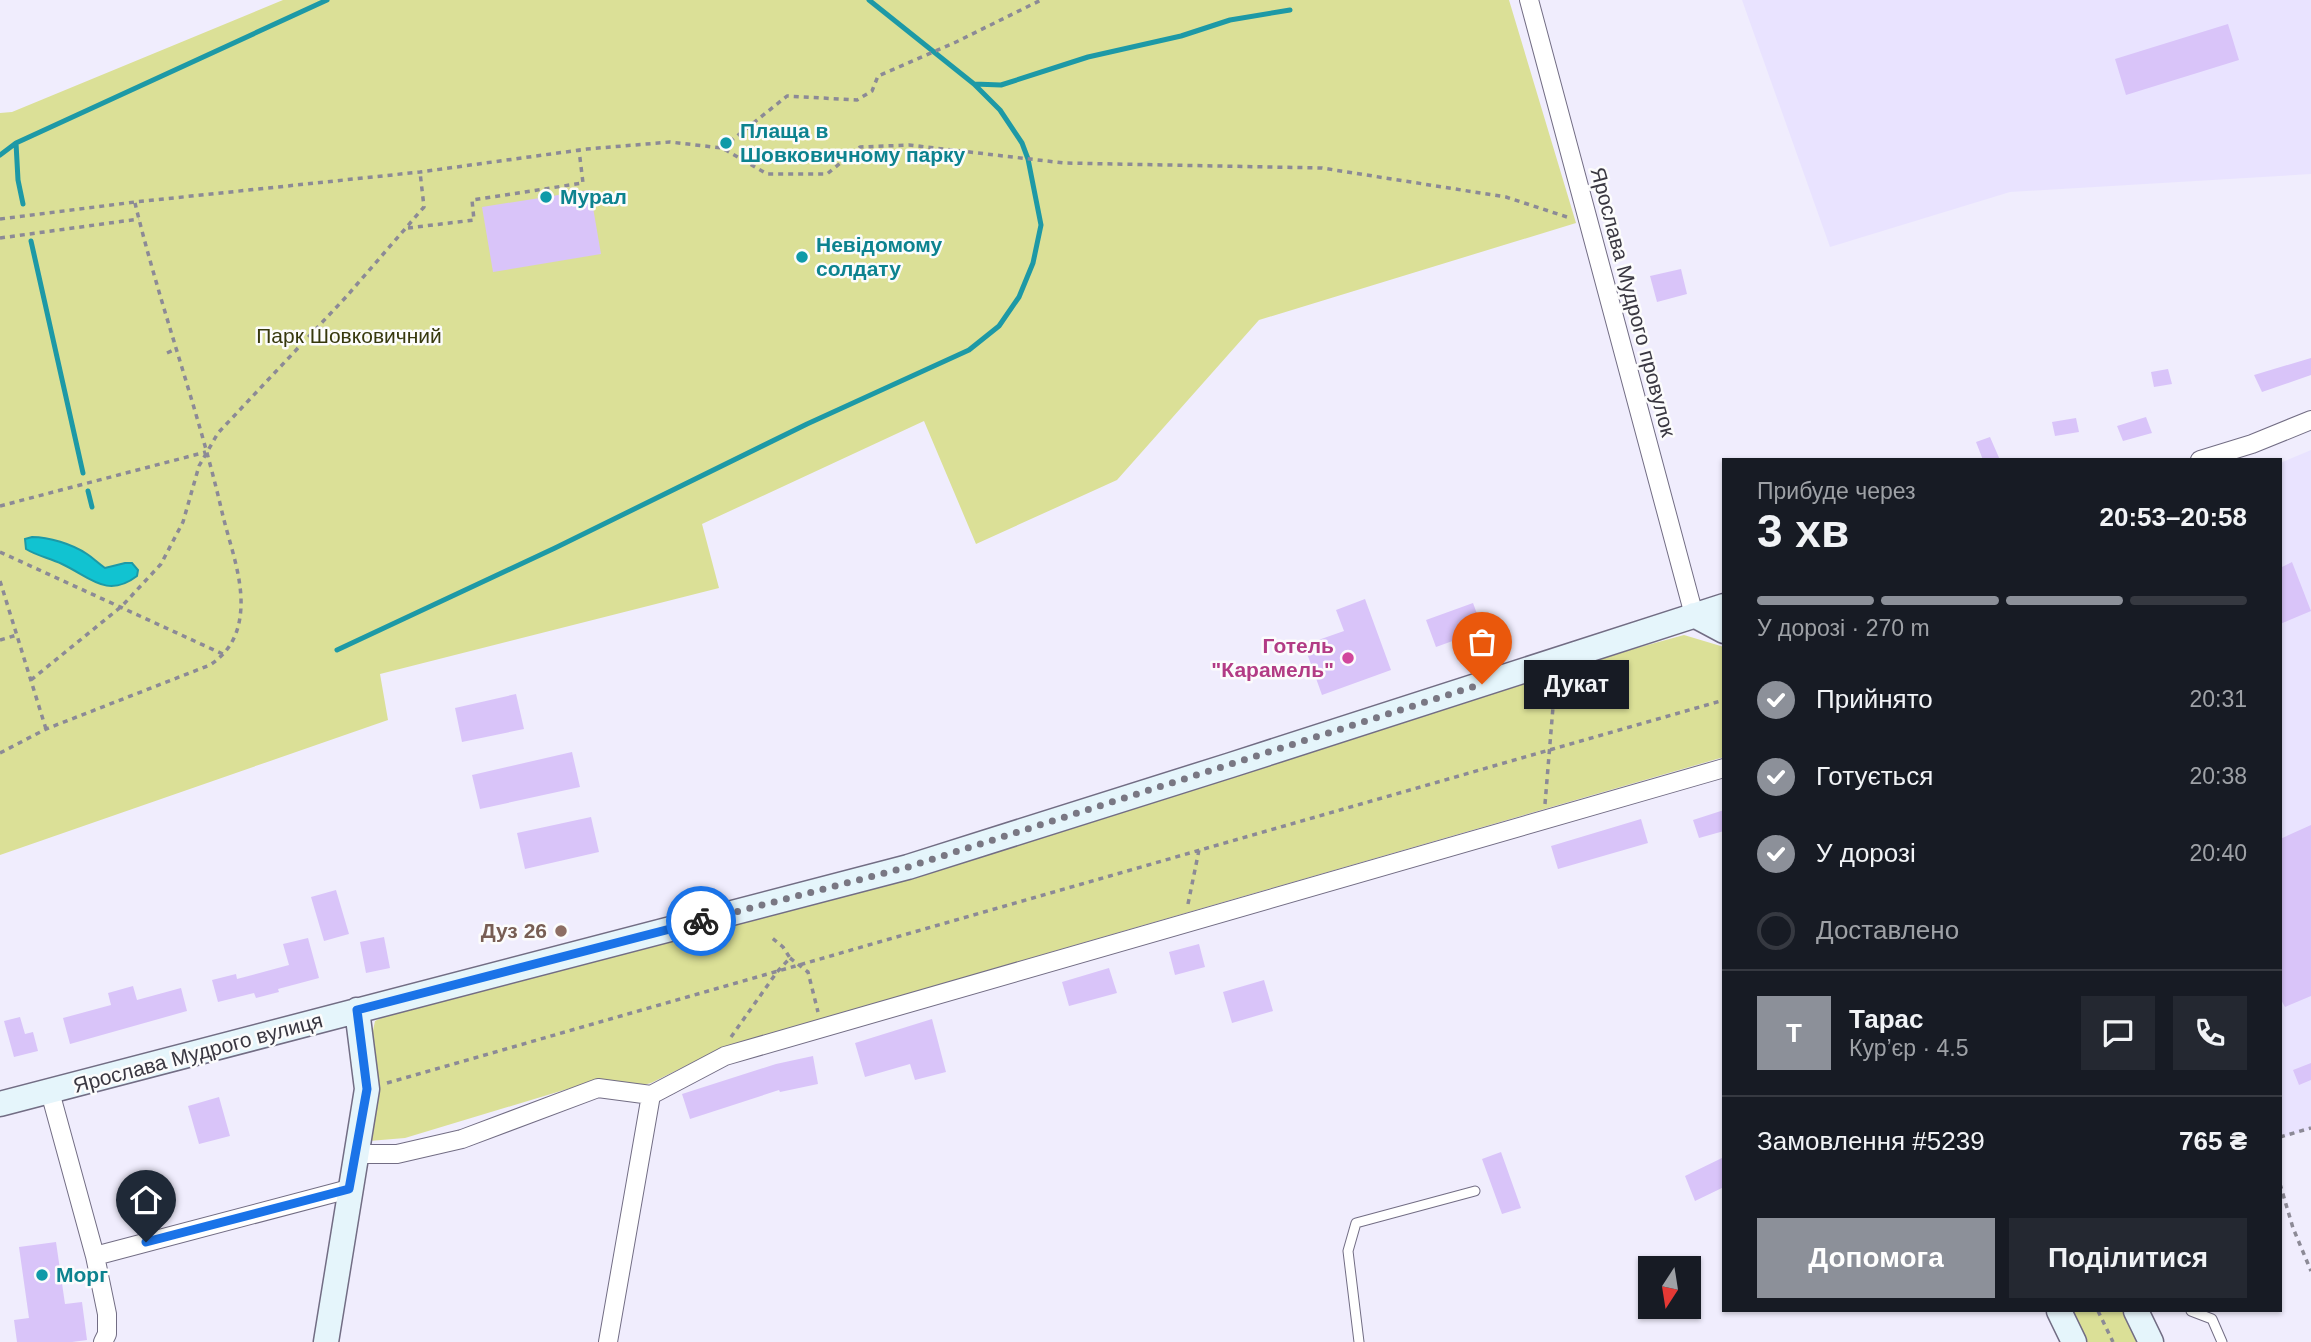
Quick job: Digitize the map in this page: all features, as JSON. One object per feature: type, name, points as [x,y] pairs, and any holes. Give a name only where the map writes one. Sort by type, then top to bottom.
[{"type":"street","name":"Ярослава Мудрого провулок","points":[[1529,0],[1694,615]]},
{"type":"street","points":[[2206,458],[2252,444],[2311,420]]},
{"type":"street","name":"Ярослава Мудрого вулиця","points":[[0,1104],[908,867],[1722,607]]},
{"type":"street","points":[[1694,615],[1722,630]]},
{"type":"street","points":[[355,1152],[397,1154],[462,1139],[598,1088],[651,1095],[725,1056],[1722,769]]},
{"type":"street","points":[[326,1342],[367,1089],[357,1010]]},
{"type":"street","points":[[50,1092],[95,1256],[107,1314],[107,1334],[103,1342]]},
{"type":"street","points":[[608,1342],[651,1095]]},
{"type":"street","points":[[95,1256],[349,1189]]},
{"type":"street","points":[[2059,1312],[2074,1342]]},
{"type":"street","points":[[2136,1312],[2151,1342]]},
{"type":"lane","points":[[1359,1342],[1348,1251],[1356,1223],[1475,1191]]},
{"type":"lane","points":[[2194,1312],[2212,1319],[2222,1342]]},
{"type":"path","points":[[722,148],[787,96],[857,100],[872,91],[878,76],[956,42],[1041,0]]},
{"type":"path","points":[[0,219],[420,172],[579,150],[670,142],[722,148],[767,174],[827,174],[860,148],[909,145],[1064,163],[1322,168],[1506,197],[1589,224]]},
{"type":"path","points":[[406,228],[474,220],[472,200],[583,183],[579,150]]},
{"type":"path","points":[[31,680],[121,607],[161,564],[183,522],[199,466],[218,433],[346,297],[424,207],[420,172]]},
{"type":"path","points":[[0,753],[46,729],[210,665],[225,655],[234,637],[241,610],[241,593],[208,451],[135,202]]},
{"type":"path","points":[[0,238],[139,219]]},
{"type":"path","points":[[166,352],[176,349]]},
{"type":"path","points":[[0,506],[208,451]]},
{"type":"path","points":[[0,552],[225,655]]},
{"type":"path","points":[[0,581],[46,729]]},
{"type":"path","points":[[0,640],[17,635]]},
{"type":"path","points":[[1543,820],[1558,659]]},
{"type":"path","points":[[367,1089],[1722,701]]},
{"type":"path","points":[[1184,923],[1199,850]]},
{"type":"path","points":[[771,937],[783,947],[790,958],[808,972],[821,1028]]},
{"type":"path","points":[[725,1056],[732,1034],[790,958]]},
{"type":"path","points":[[2282,1136],[2311,1128]]},
{"type":"path","points":[[2282,1191],[2293,1228],[2311,1271]]},
{"type":"path","points":[[2098,1312],[2113,1342]]},
{"type":"shaded area","points":[[1742,0],[2311,0],[2311,174],[2010,192],[1830,247]]},
{"type":"shaded area","points":[[2311,450],[2311,1129],[2282,1137],[2282,462]]},
{"type":"green space","name":"Парк Шовковичний","points":[[283,0],[1509,0],[1576,223],[1259,320],[1117,480],[976,544],[924,421],[702,524],[719,588],[380,674],[388,720],[0,855],[0,113],[12,112]]},
{"type":"green space","points":[[1684,635],[1722,646],[1722,758],[724,1047],[651,1083],[636,1087],[597,1080],[405,1138],[369,1141],[367,1060],[375,1021],[397,1010],[950,865]]},
{"type":"green space","points":[[2068,1312],[2130,1312],[2145,1342],[2083,1342]]},
{"type":"water","points":[[32,537],[74,547],[105,568],[132,563],[138,570],[137,576],[117,586],[107,586],[90,580],[62,564],[26,549],[25,539]]},
{"type":"building","points":[[2228,24],[2239,60],[2126,95],[2115,59]]},
{"type":"building","points":[[590,190],[601,254],[493,272],[482,207]]},
{"type":"building","points":[[1681,269],[1687,294],[1657,302],[1650,276]]},
{"type":"building","points":[[2311,358],[2311,375],[2262,392],[2254,375]]},
{"type":"building","points":[[2168,369],[2172,384],[2154,387],[2151,372]]},
{"type":"building","points":[[2146,417],[2152,433],[2123,441],[2117,426]]},
{"type":"building","points":[[2076,418],[2079,432],[2055,436],[2052,422]]},
{"type":"building","points":[[1990,437],[1999,458],[1982,458],[1976,442]]},
{"type":"building","points":[[2292,562],[2311,611],[2282,623],[2282,567]]},
{"type":"building","name":"Готель \"Карамель\"","points":[[1365,599],[1391,670],[1322,695],[1304,645],[1344,631],[1336,610]]},
{"type":"building","points":[[1473,603],[1483,630],[1436,647],[1426,620]]},
{"type":"building","points":[[516,694],[524,729],[462,742],[455,708]]},
{"type":"building","points":[[572,752],[580,787],[480,809],[472,775]]},
{"type":"building","points":[[1722,811],[1722,832],[1699,838],[1693,820]]},
{"type":"building","points":[[591,817],[599,852],[525,869],[517,833]]},
{"type":"building","points":[[1641,819],[1648,843],[1558,869],[1551,846]]},
{"type":"building","points":[[2311,825],[2311,996],[2285,1007],[2282,1002],[2282,838]]},
{"type":"building","points":[[336,890],[349,934],[324,941],[311,897]]},
{"type":"building","points":[[384,937],[390,968],[366,973],[360,942]]},
{"type":"building","points":[[308,938],[319,978],[256,998],[254,993],[218,1002],[212,980],[236,974],[237,979],[289,965],[283,944]]},
{"type":"building","points":[[1199,944],[1205,967],[1175,975],[1169,952]]},
{"type":"building","points":[[1109,968],[1117,993],[1069,1006],[1062,982]]},
{"type":"building","points":[[1264,980],[1273,1011],[1232,1023],[1223,992]]},
{"type":"building","points":[[133,986],[137,1000],[181,988],[187,1011],[70,1044],[63,1018],[111,1005],[108,993]]},
{"type":"building","points":[[20,1017],[25,1034],[33,1032],[38,1051],[14,1057],[4,1021]]},
{"type":"building","points":[[932,1019],[946,1072],[915,1080],[910,1064],[865,1077],[855,1043]]},
{"type":"building","points":[[813,1056],[818,1084],[780,1092],[779,1090],[690,1119],[682,1094],[776,1064]]},
{"type":"building","points":[[2311,1063],[2311,1080],[2299,1085],[2293,1070]]},
{"type":"building","points":[[219,1097],[230,1136],[199,1144],[188,1106]]},
{"type":"building","points":[[1501,1152],[1521,1208],[1502,1214],[1482,1159]]},
{"type":"building","points":[[1722,1158],[1722,1188],[1695,1201],[1685,1176]]},
{"type":"building","name":"Морг","points":[[56,1242],[65,1304],[82,1302],[87,1340],[17,1342],[14,1320],[29,1318],[19,1247]]},
{"type":"waterway","points":[[0,155],[16,143],[327,0]]},
{"type":"waterway","points":[[869,0],[974,84],[1001,85],[1088,57],[1181,36],[1230,20],[1290,10]]},
{"type":"waterway","points":[[337,650],[555,548],[807,424],[969,350],[999,326],[1019,297],[1033,263],[1041,225],[1028,159],[1022,143],[1000,110],[974,84]]},
{"type":"waterway","points":[[16,143],[18,180],[23,204]]},
{"type":"waterway","points":[[31,241],[83,473]]},
{"type":"waterway","points":[[88,491],[92,507]]},
{"type":"way so far","points":[[701,921],[908,867],[1482,684]]},
{"type":"place","name":"Плаща в Шовковичному парку","points":[[726,143]]},
{"type":"place","name":"Мурал","points":[[546,197]]},
{"type":"place","name":"Невідомому солдату","points":[[802,257]]},
{"type":"place","name":"Готель \"Карамель\"","points":[[1348,658]]},
{"type":"place","name":"Дукат","points":[[1482,684]]},
{"type":"place","name":"Дуз 26","points":[[561,931]]},
{"type":"place","name":"Морг","points":[[42,1275]]},
{"type":"route","points":[[146,1242],[349,1189],[367,1089],[357,1010],[701,921]]}]
